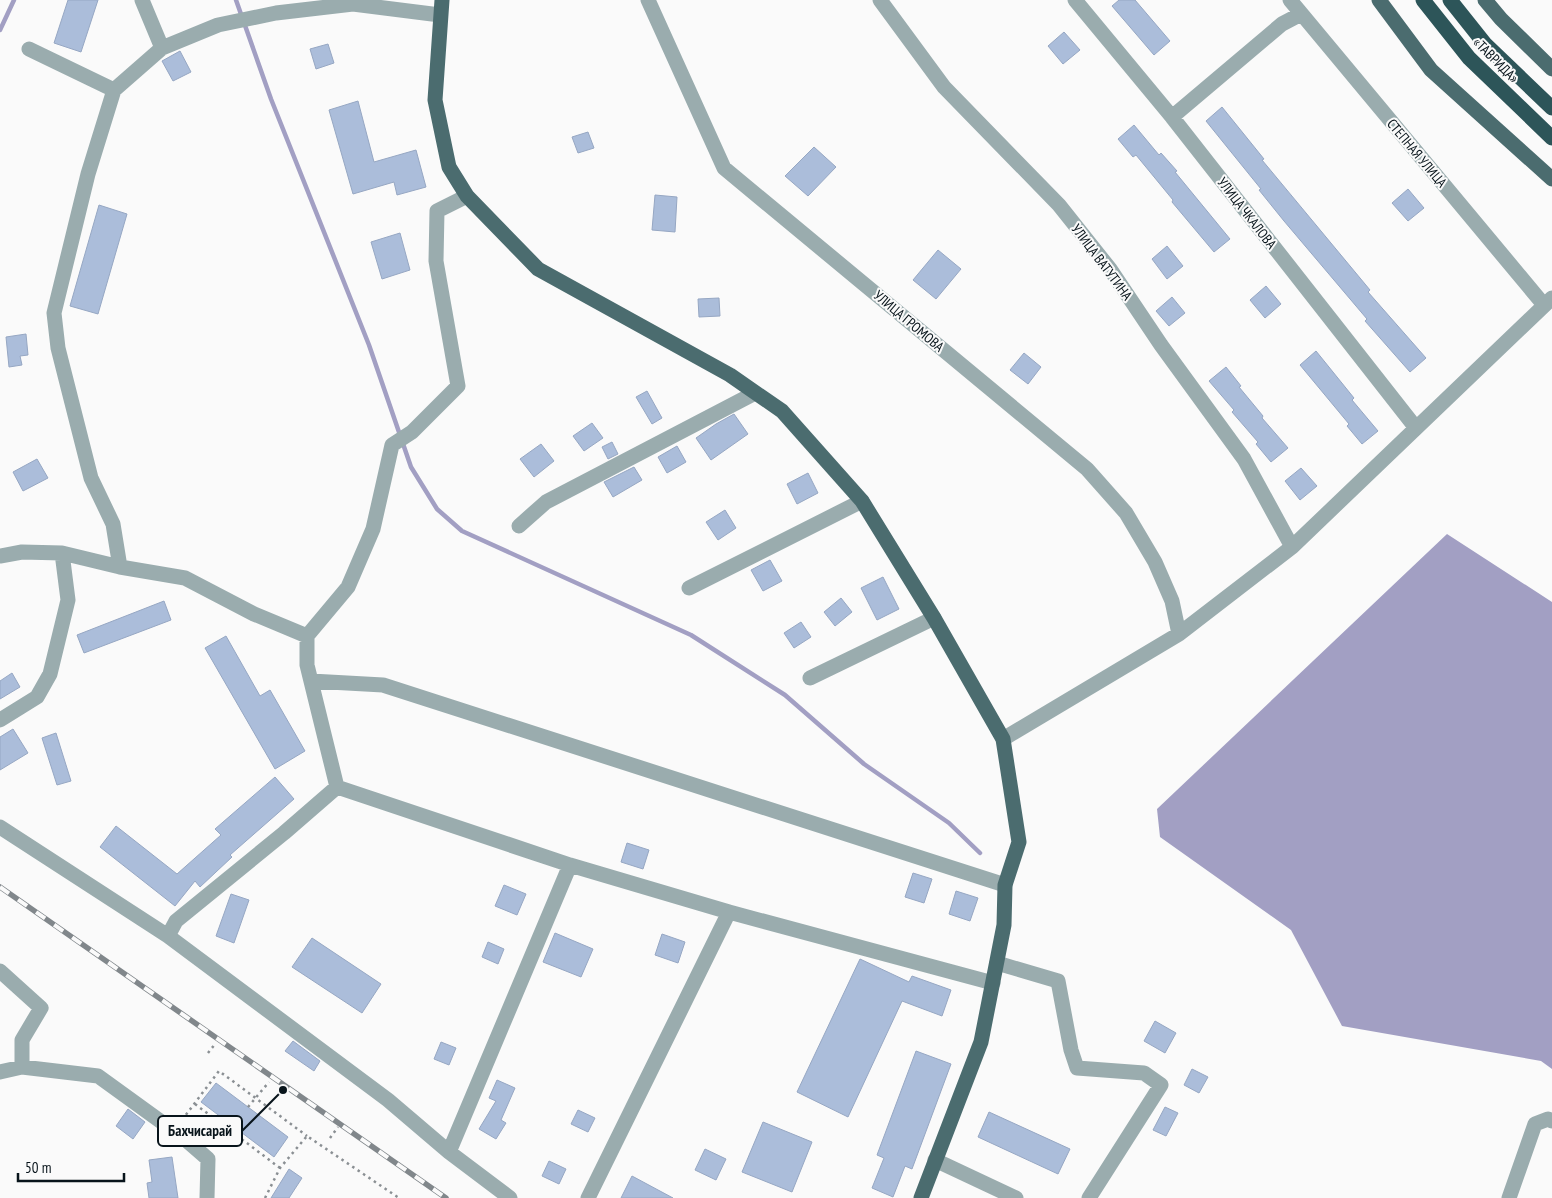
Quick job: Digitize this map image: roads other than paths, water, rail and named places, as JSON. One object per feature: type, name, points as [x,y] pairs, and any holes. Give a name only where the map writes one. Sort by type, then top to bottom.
[{"type":"highway","name":"«ТАВРИДА»","points":[[1423,0],[1469,58],[1552,138]]},
{"type":"highway","name":"«ТАВРИДА»","points":[[1450,0],[1485,44],[1552,108]]},
{"type":"main road","points":[[442,0],[435,100],[449,167],[467,196],[538,269],[730,375],[782,411],[862,502],[934,618],[1003,738],[1019,842],[1005,885],[1004,925],[981,1042],[921,1198]]},
{"type":"main road","points":[[1379,0],[1432,70],[1552,179]]},
{"type":"main road","points":[[1485,0],[1501,19],[1552,69]]},
{"type":"street","points":[[142,0],[162,48]]},
{"type":"street","name":"УЛИЦА ГРОМОВА","points":[[648,0],[724,168],[1088,469],[1126,512],[1155,562],[1172,602],[1179,634]]},
{"type":"street","name":"УЛИЦА ВАТУТИНА","points":[[880,0],[944,87],[1059,206],[1110,270],[1244,459],[1292,547]]},
{"type":"street","name":"УЛИЦА ЧКАЛОВА","points":[[1075,0],[1172,117],[1416,428]]},
{"type":"street","name":"СТЕПНАЯ УЛИЦА","points":[[1290,0],[1548,302]]},
{"type":"street","points":[[120,567],[113,524],[91,478],[58,348],[54,313],[88,174],[114,90],[162,48],[218,25],[276,13],[352,2],[440,15]]},
{"type":"street","points":[[1172,117],[1282,24],[1301,14]]},
{"type":"street","points":[[29,49],[114,90]]},
{"type":"street","points":[[337,787],[307,665],[306,636],[348,587],[373,529],[392,445],[412,432],[458,386],[436,261],[437,211],[467,196]]},
{"type":"street","points":[[1003,738],[1179,634],[1292,547],[1548,302]]},
{"type":"street","points":[[519,526],[546,502],[755,393]]},
{"type":"street","points":[[689,588],[862,502]]},
{"type":"street","points":[[0,556],[22,552],[62,553],[120,567],[185,578],[254,614],[306,636]]},
{"type":"street","points":[[0,720],[37,697],[50,674],[68,600],[62,553]]},
{"type":"street","points":[[810,678],[934,618]]},
{"type":"street","points":[[311,681],[383,685],[1005,885]]},
{"type":"street","points":[[337,787],[570,865],[729,912],[993,983]]},
{"type":"street","points":[[168,936],[176,921],[337,787]]},
{"type":"street","points":[[0,827],[168,936],[388,1100],[449,1152],[510,1198]]},
{"type":"street","points":[[449,1152],[570,865]]},
{"type":"street","points":[[588,1198],[729,912]]},
{"type":"street","points":[[997,964],[1058,981],[1071,1050],[1078,1068],[1144,1073],[1161,1085],[1089,1198]]},
{"type":"street","points":[[0,971],[42,1008],[22,1040],[22,1067]]},
{"type":"street","points":[[0,1072],[22,1067],[98,1076],[174,1131],[208,1159],[206,1198]]},
{"type":"street","points":[[1509,1198],[1535,1124],[1548,1119],[1552,1121]]},
{"type":"street","points":[[935,1160],[1016,1198]]},
{"type":"waterway","points":[[0,30],[14,0]]},
{"type":"waterway","points":[[236,0],[271,99],[369,345],[411,467],[437,509],[462,531],[691,635],[785,695],[864,764],[949,823],[980,853]]},
{"type":"railway","points":[[0,887],[446,1198]]},
{"type":"place","name":"Бахчисарай","points":[[283,1090]]}]
